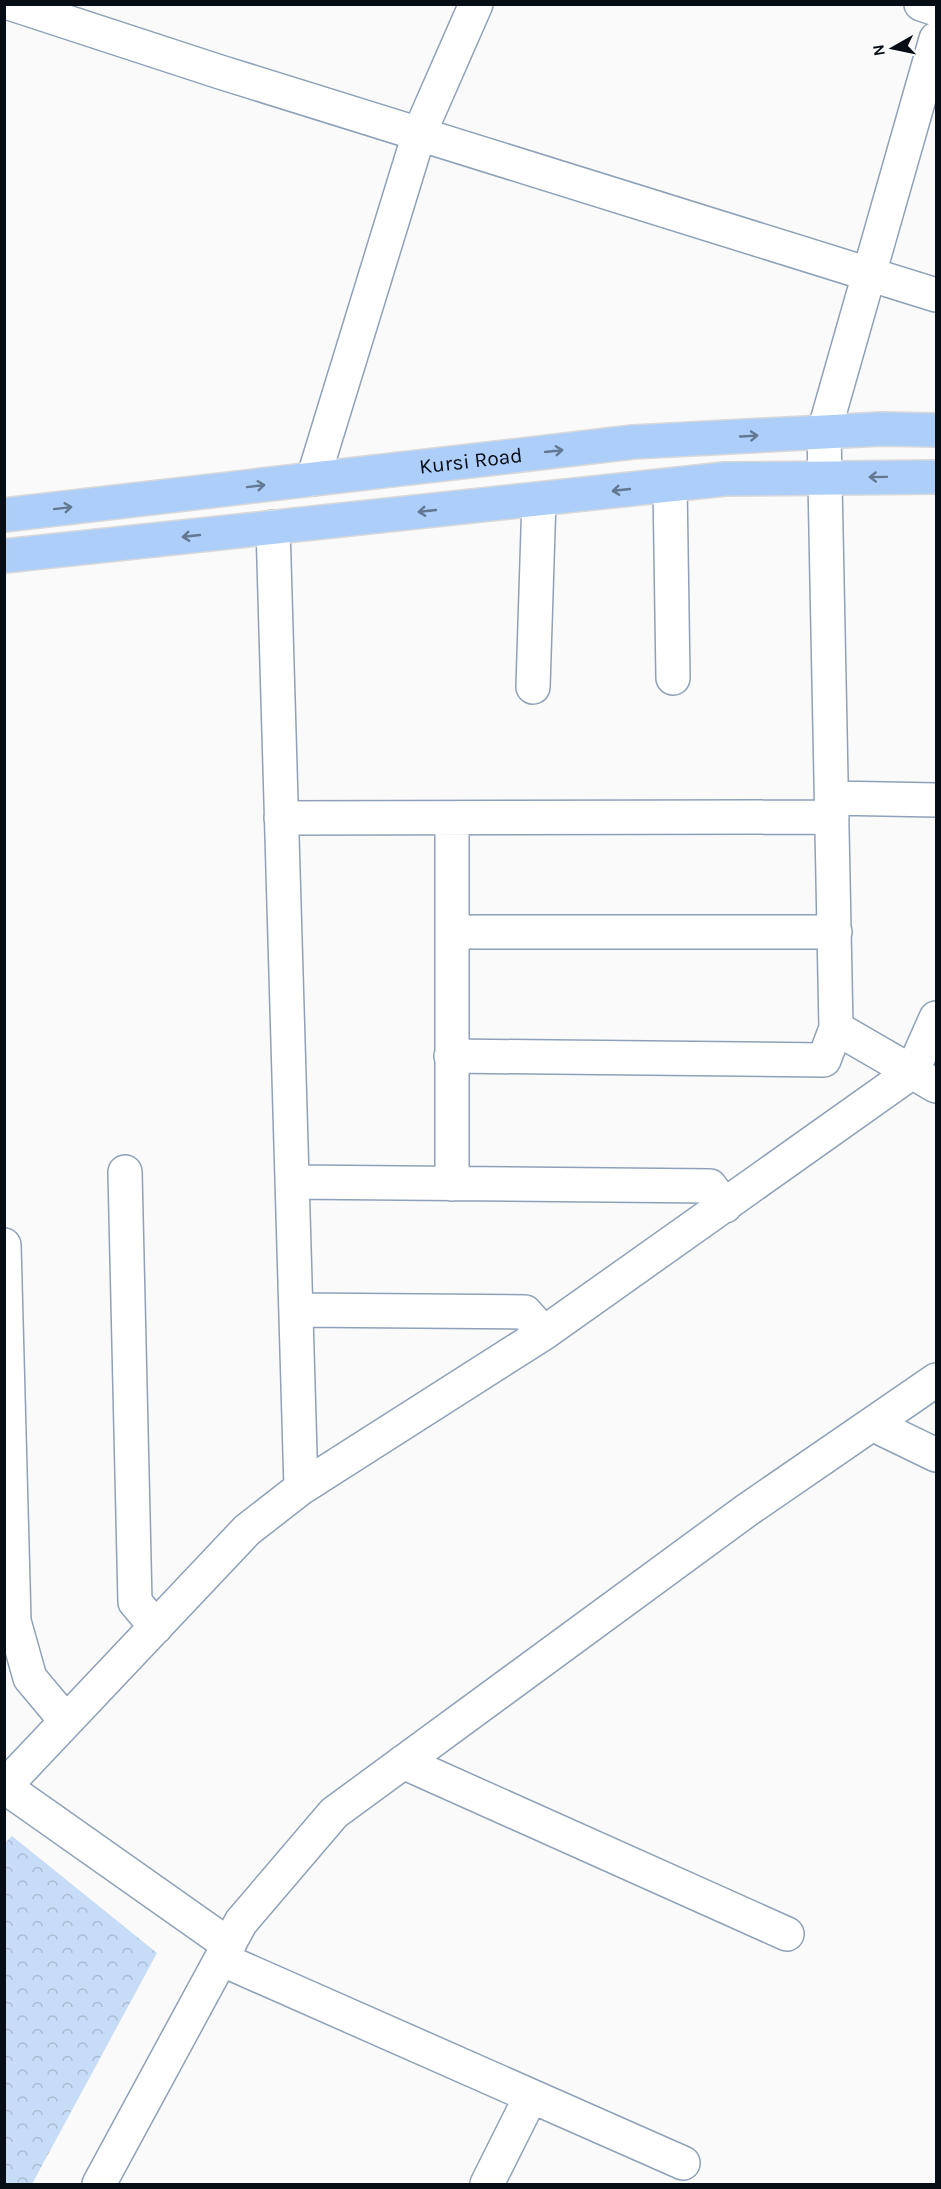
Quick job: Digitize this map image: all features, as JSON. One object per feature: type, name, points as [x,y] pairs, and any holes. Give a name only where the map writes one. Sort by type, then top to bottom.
[{"type":"main road","name":"Kursi Road","points":[[4,515],[633,442],[881,429],[936,430]]},
{"type":"main road","points":[[4,556],[725,479],[936,477]]},
{"type":"street","points":[[12,4],[936,295]]},
{"type":"street","points":[[313,479],[419,134],[476,4]]},
{"type":"street","points":[[921,4],[936,9]]},
{"type":"street","points":[[452,1056],[824,1060],[837,1028],[824,432],[936,39]]},
{"type":"street","points":[[669,485],[673,678]]},
{"type":"street","points":[[533,687],[539,499]]},
{"type":"street","points":[[273,527],[300,1488]]},
{"type":"street","points":[[281,818],[452,818],[832,808],[936,800]]},
{"type":"street","points":[[452,818],[452,1184]]},
{"type":"street","points":[[452,932],[835,932]]},
{"type":"street","points":[[683,2163],[531,2096],[225,1952],[5,1787],[247,1530],[300,1488],[544,1333],[725,1206],[924,1079],[936,1018]]},
{"type":"street","points":[[837,1028],[924,1079]]},
{"type":"street","points":[[125,1172],[135,1602],[156,1627]]},
{"type":"street","points":[[292,1182],[710,1186],[725,1206]]},
{"type":"street","points":[[4,1245],[9,1565],[14,1622],[30,1678],[66,1721]]},
{"type":"street","points":[[296,1310],[525,1312],[544,1333]]},
{"type":"street","points":[[99,2184],[241,1922],[334,1813],[747,1510],[936,1380]]},
{"type":"street","points":[[872,1424],[936,1455]]},
{"type":"street","points":[[403,1762],[787,1934]]},
{"type":"street","points":[[488,2184],[531,2096]]},
{"type":"green space","points":[[12,1836],[157,1953],[32,2184],[5,2184],[4,1844]]}]
